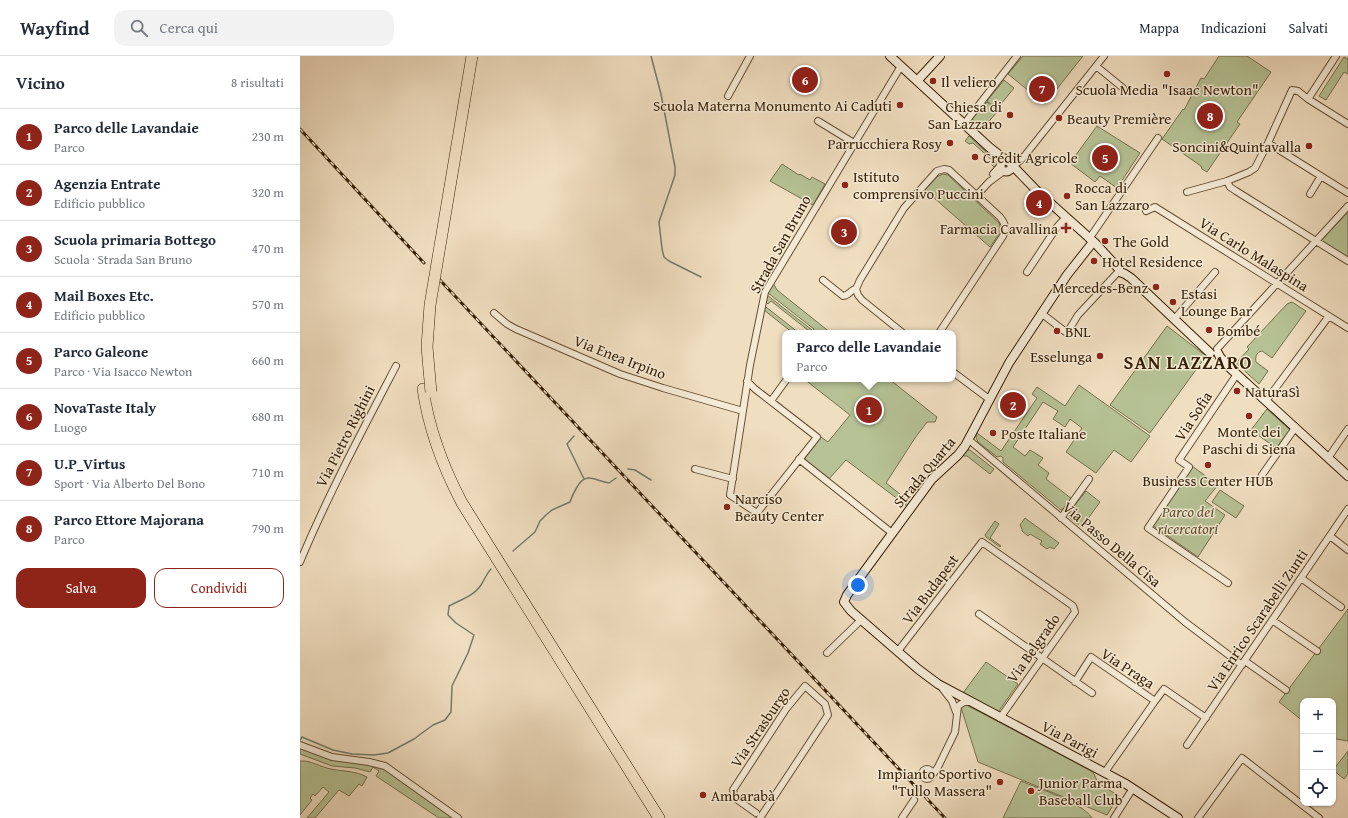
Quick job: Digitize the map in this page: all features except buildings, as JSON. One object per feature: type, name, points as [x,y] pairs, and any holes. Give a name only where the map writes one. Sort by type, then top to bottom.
[{"type":"highway","points":[[465,56],[423,306],[420,347],[427,391],[430,425],[447,474],[462,503],[659,818]]},
{"type":"highway","points":[[472,56],[430,305],[427,352],[427,391],[444,446],[456,475],[471,503],[668,818]]},
{"type":"street","points":[[728,96],[750,56]]},
{"type":"street","points":[[890,56],[989,147],[1013,173],[1038,192],[1066,217],[1348,476]]},
{"type":"street","points":[[918,81],[940,56]]},
{"type":"street","points":[[964,124],[1016,56]]},
{"type":"street","points":[[977,195],[1006,166],[1016,164],[1022,159],[1104,56]]},
{"type":"street","points":[[1308,99],[1336,56]]},
{"type":"street","name":"Strada San Bruno","points":[[799,459],[758,513],[730,495],[747,381],[765,292],[901,66]]},
{"type":"street","points":[[1096,66],[1123,88]]},
{"type":"street","points":[[1187,192],[1227,181],[1255,168],[1291,92],[1294,90],[1298,91],[1348,124]]},
{"type":"street","points":[[818,121],[854,143]]},
{"type":"street","points":[[1092,241],[1158,138]]},
{"type":"street","points":[[1268,143],[1348,193]]},
{"type":"street","points":[[823,280],[843,296],[848,295],[856,289],[904,208],[935,173],[942,169],[951,171],[1000,217],[1005,225],[1004,234],[940,330]]},
{"type":"street","points":[[1310,194],[1322,176]]},
{"type":"street","points":[[1227,181],[1230,187],[1348,262]]},
{"type":"street","points":[[1214,352],[1348,206]]},
{"type":"street","name":"Via Carlo Malaspina","points":[[1146,211],[1155,208],[1348,328]]},
{"type":"street","points":[[1027,272],[1057,227],[1066,217]]},
{"type":"street","name":"Strada Quarta","points":[[946,689],[938,684],[846,607],[844,600],[932,479],[958,455],[1009,363],[1041,313],[1092,241]]},
{"type":"street","points":[[1041,313],[1067,333],[1078,315],[1122,269]]},
{"type":"street","points":[[1122,269],[1177,316],[1214,352]]},
{"type":"street","points":[[1177,316],[1215,272]]},
{"type":"street","points":[[856,289],[862,300],[899,330]]},
{"type":"street","name":"Via Enea Irpino","points":[[494,313],[506,324],[516,329],[620,374],[742,411]]},
{"type":"street","points":[[1266,401],[1329,316]]},
{"type":"street","name":"Via Pietro Righini","points":[[300,562],[344,464],[396,366]]},
{"type":"street","name":"Via Sofia","points":[[1228,583],[1148,528],[1189,467],[1180,460],[1234,372]]},
{"type":"street","points":[[956,374],[989,399]]},
{"type":"street","points":[[747,381],[755,389],[817,437],[799,459],[892,533]]},
{"type":"street","points":[[771,401],[785,382]]},
{"type":"street","points":[[1262,475],[1295,428]]},
{"type":"street","points":[[1328,458],[1348,429]]},
{"type":"street","name":"Via Passo Della Cisa","points":[[968,439],[1199,634],[1286,690]]},
{"type":"street","points":[[695,469],[733,479]]},
{"type":"street","points":[[1061,518],[1089,479]]},
{"type":"street","name":"Via Enrico Scarabelli Zunti","points":[[1187,745],[1348,509]]},
{"type":"street","points":[[1330,536],[1348,550]]},
{"type":"street","name":"Via Budapest","points":[[898,651],[982,542]]},
{"type":"street","name":"Via Belgrado","points":[[982,542],[1073,606],[1075,609],[1075,612],[1000,718]]},
{"type":"street","points":[[1301,578],[1341,607]]},
{"type":"street","points":[[979,614],[1092,694]]},
{"type":"street","points":[[827,653],[861,620]]},
{"type":"street","points":[[1272,620],[1317,651]]},
{"type":"street","name":"Via Praga","points":[[1075,682],[1091,657],[1154,701]]},
{"type":"street","points":[[938,684],[947,693],[958,700],[957,724],[955,732],[939,764],[931,777],[932,773],[928,770],[934,769],[939,764]]},
{"type":"street","name":"Via Strasburgo","points":[[805,686],[825,704],[828,715],[765,811],[758,816],[735,798],[733,790],[786,709],[805,686]]},
{"type":"street","name":"Via Parigi","points":[[946,689],[958,700],[971,702],[1105,772],[1133,788],[1178,818]]},
{"type":"street","points":[[1105,772],[1164,689],[1206,718]]},
{"type":"street","points":[[300,745],[332,758],[369,762],[385,766],[458,818]]},
{"type":"street","points":[[1198,818],[1242,758],[1319,818]]},
{"type":"street","points":[[1114,818],[1133,788]]},
{"type":"street","points":[[902,818],[914,800]]},
{"type":"green space","points":[[1023,56],[1083,56],[1045,104],[1008,74]]},
{"type":"green space","points":[[1219,56],[1247,56],[1271,72],[1237,122],[1240,124],[1207,172],[1202,169],[1201,166],[1162,139],[1183,109],[1184,110],[1201,78],[1204,79]]},
{"type":"green space","points":[[1344,57],[1348,59],[1348,74],[1344,72],[1326,100],[1319,96]]},
{"type":"green space","points":[[1004,80],[1014,88],[997,109],[987,101]]},
{"type":"green space","points":[[987,102],[998,111],[983,128],[972,119]]},
{"type":"green space","points":[[1097,126],[1140,153],[1117,188],[1100,176],[1095,182],[1070,163]]},
{"type":"green space","points":[[969,136],[995,160],[995,168],[991,164],[993,161],[973,143],[969,144],[965,141]]},
{"type":"green space","points":[[782,164],[799,175],[800,174],[810,180],[812,177],[825,184],[813,205],[770,181]]},
{"type":"green space","points":[[943,174],[948,175],[999,223],[999,232],[990,247],[925,190],[938,176]]},
{"type":"green space","points":[[1348,212],[1348,258],[1321,241]]},
{"type":"green space","points":[[773,283],[777,290],[827,330],[813,330],[814,329],[768,293]]},
{"type":"green space","points":[[767,295],[812,330],[808,330],[771,301],[768,304],[766,302]]},
{"type":"green space","points":[[1292,302],[1306,311],[1272,358],[1262,351],[1257,354],[1256,362],[1268,371],[1259,384],[1236,363],[1249,349],[1247,347],[1287,304]]},
{"type":"green space","points":[[766,307],[795,330],[789,330],[764,310]]},
{"type":"green space","points":[[1167,326],[1206,356],[1150,433],[1110,405]]},
{"type":"green space","points":[[808,382],[893,382],[937,417],[935,422],[927,422],[886,483],[910,502],[907,506],[846,460],[828,480],[803,461],[821,437],[828,442],[850,415]]},
{"type":"green space","points":[[1079,385],[1150,436],[1131,462],[1114,450],[1096,473],[1066,452],[1082,428],[1070,419],[1065,427],[1053,419],[1058,411],[1043,402],[1013,447],[1025,456],[1030,450],[1043,458],[1038,465],[1049,473],[1046,479],[1072,499],[1064,509],[1061,510],[1003,462],[1003,458],[1001,456],[997,457],[978,442],[976,437],[977,433],[1001,451],[1037,398],[1032,394],[1037,387],[1065,406]]},
{"type":"green space","points":[[1267,409],[1290,430],[1276,448],[1251,430]]},
{"type":"green space","points":[[967,450],[970,450],[994,469],[990,474],[967,456],[963,456]]},
{"type":"green space","name":"Parco dei ricercatori","points":[[1192,466],[1218,485],[1205,501],[1225,515],[1198,557],[1152,525]]},
{"type":"green space","points":[[1220,490],[1244,506],[1236,518],[1212,502]]},
{"type":"green space","points":[[1086,491],[1100,502],[1082,527],[1070,518],[1068,514]]},
{"type":"green space","points":[[1025,518],[1059,543],[1054,549],[1050,547],[1047,549],[1040,544],[1042,541],[1030,534],[1028,536],[1022,531],[1020,525]]},
{"type":"green space","points":[[995,521],[999,524],[990,538],[1001,546],[1000,547],[985,535]]},
{"type":"green space","points":[[1348,609],[1348,741],[1336,739],[1336,698],[1300,698],[1300,719],[1279,702]]},
{"type":"green space","points":[[986,662],[1018,684],[998,712],[963,693]]},
{"type":"green space","points":[[959,701],[1093,772],[1098,783],[1119,796],[1107,815],[978,762]]},
{"type":"green space","points":[[300,747],[331,759],[382,767],[455,818],[439,818],[376,776],[379,771],[373,767],[370,772],[355,768],[332,766],[300,754]]},
{"type":"green space","points":[[1348,751],[1348,774],[1344,779],[1336,772],[1336,766]]},
{"type":"green space","points":[[300,761],[331,769],[353,772],[367,777],[362,786],[359,784],[349,796],[339,790],[315,818],[307,818],[329,792],[323,787],[315,796],[313,794],[310,798],[312,800],[300,815]]},
{"type":"green space","name":"Junior Parma Baseball Club","points":[[1021,781],[1070,801],[1087,812],[1092,818],[1003,818]]},
{"type":"waterway","points":[[651,56],[661,94],[675,167],[675,175],[659,222],[662,249],[664,257],[669,261],[701,277]]},
{"type":"waterway","points":[[574,436],[567,444],[584,479]]},
{"type":"waterway","points":[[628,469],[635,470],[651,480]]},
{"type":"waterway","points":[[513,551],[535,532],[540,521],[546,515],[552,510],[570,502],[580,482],[584,479],[591,478],[609,483],[616,478]]},
{"type":"waterway","points":[[300,740],[302,737],[333,750],[352,754],[374,755],[388,753],[414,739],[433,725],[445,720],[451,712],[452,686],[468,653],[474,635],[456,623],[448,615],[449,606],[475,592],[491,569]]},
{"type":"railway","points":[[300,129],[424,263]]},
{"type":"railway","points":[[439,279],[945,818]]},
{"type":"place","name":"Scuola Media \"Isaac Newton\"","points":[[1167,74]]},
{"type":"place","name":"NovaTaste Italy","points":[[805,80]]},
{"type":"place","name":"Il veliero","points":[[933,81]]},
{"type":"place","name":"U.P_Virtus","points":[[1042,89]]},
{"type":"place","name":"Scuola Materna Monumento Ai Caduti","points":[[900,105]]},
{"type":"place","name":"Chiesa di San Lazzaro","points":[[1010,115]]},
{"type":"place","name":"Parco Ettore Majorana","points":[[1210,116]]},
{"type":"place","name":"Beauty Première","points":[[1059,118]]},
{"type":"place","name":"Parrucchiera Rosy","points":[[950,143]]},
{"type":"place","name":"Soncini&Quintavalla","points":[[1309,146]]},
{"type":"place","name":"Crédit Agricole","points":[[975,157]]},
{"type":"place","name":"Parco Galeone","points":[[1105,158]]},
{"type":"place","name":"Istituto comprensivo Puccini","points":[[845,185]]},
{"type":"place","name":"Rocca di San Lazzaro","points":[[1067,196]]},
{"type":"place","name":"Mail Boxes Etc.","points":[[1039,203]]},
{"type":"place","name":"Farmacia Cavallina","points":[[1066,228]]},
{"type":"place","name":"Scuola primaria Bottego","points":[[844,232]]},
{"type":"place","name":"The Gold","points":[[1105,241]]},
{"type":"place","name":"Hotel Residence","points":[[1094,261]]},
{"type":"place","name":"Mercedes-Benz","points":[[1156,287]]},
{"type":"place","name":"Estasi Lounge Bar","points":[[1173,302]]},
{"type":"place","name":"Bombé","points":[[1209,330]]},
{"type":"place","name":"BNL","points":[[1057,331]]},
{"type":"place","name":"Esselunga","points":[[1100,356]]},
{"type":"place","name":"NaturaSì","points":[[1237,391]]},
{"type":"place","name":"Agenzia Entrate","points":[[1013,405]]},
{"type":"place","name":"Parco delle Lavandaie","points":[[869,410]]},
{"type":"place","name":"Monte dei Paschi di Siena","points":[[1249,416]]},
{"type":"place","name":"Poste Italiane","points":[[993,433]]},
{"type":"place","name":"Business Center HUB","points":[[1208,465]]},
{"type":"place","name":"Narciso Beauty Center","points":[[727,507]]},
{"type":"place","name":"Impianto Sportivo \"Tullo Massera\"","points":[[1000,782]]},
{"type":"place","name":"Junior Parma Baseball Club","points":[[1031,791]]},
{"type":"place","name":"Ambarabà","points":[[703,795]]},
{"type":"district","name":"SAN LAZZARO","points":[[1188,362]]}]
